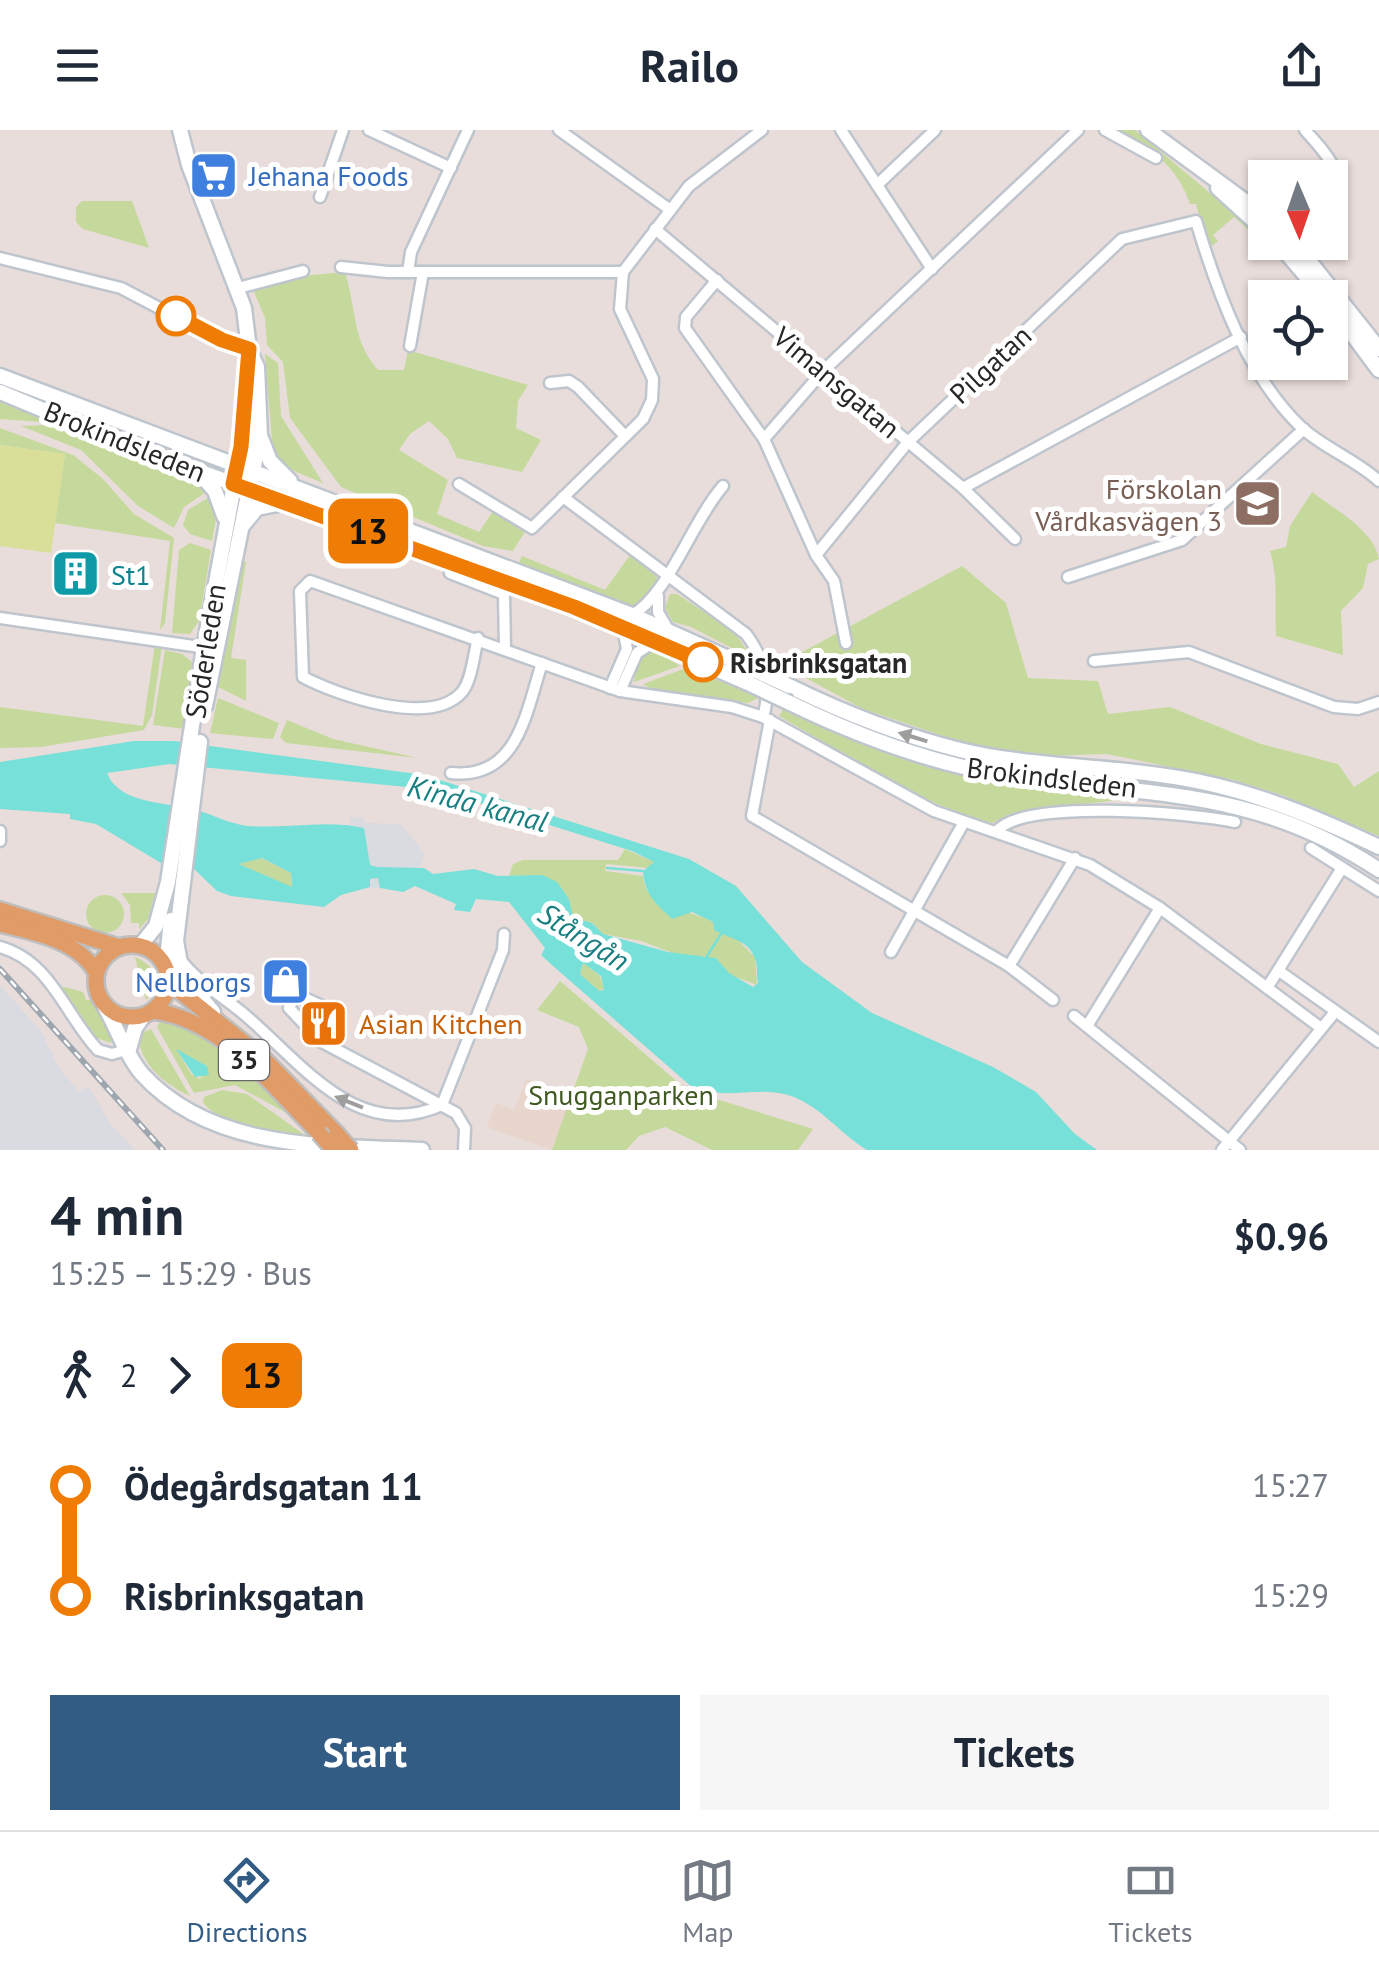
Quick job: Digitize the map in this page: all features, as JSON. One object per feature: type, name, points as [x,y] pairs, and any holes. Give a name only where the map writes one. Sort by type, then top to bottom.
[{"type":"main road","name":"Söderleden","points":[[180,130],[188,165],[238,288],[249,349],[257,367],[260,436],[249,489],[232,525]]},
{"type":"main road","points":[[1148,130],[1248,204]]},
{"type":"main road","points":[[1176,152],[1248,215]]},
{"type":"main road","points":[[1299,260],[1375,348],[1379,370]]},
{"type":"main road","points":[[1348,322],[1375,348]]},
{"type":"main road","name":"Söderleden","points":[[167,976],[167,934],[209,649],[232,525],[249,349]]},
{"type":"main road","name":"Brokindsleden","points":[[0,376],[298,488],[628,621],[749,675],[789,686],[873,724],[962,751],[1040,764],[1199,781],[1251,794],[1379,847]]},
{"type":"main road","name":"Brokindsleden","points":[[0,392],[196,471],[628,621]]},
{"type":"main road","points":[[260,436],[270,461],[298,488]]},
{"type":"main road","points":[[196,471],[218,496],[232,525],[256,508],[286,503]]},
{"type":"main road","name":"Brokindsleden","points":[[749,675],[790,703],[844,729],[955,764],[1011,776],[1174,792],[1245,807],[1318,835],[1379,870]]},
{"type":"main road","name":"Söderleden","points":[[140,946],[156,926],[175,883]]},
{"type":"main road","name":"Söderleden","points":[[175,883],[177,954]]},
{"type":"main road","points":[[0,910],[120,947],[140,946]]},
{"type":"main road","points":[[0,924],[68,946],[87,959],[96,972]]},
{"type":"main road","name":"35","points":[[140,946],[156,954],[167,976],[227,1027],[336,1142]]},
{"type":"main road","points":[[120,947],[107,954],[96,972],[96,991],[139,1071],[168,1099],[196,1118],[236,1136],[300,1148],[422,1150]]},
{"type":"main road","points":[[177,954],[182,976],[227,1027]]},
{"type":"main road","points":[[129,1050],[134,1028],[162,1001],[167,976]]},
{"type":"main road","name":"35","points":[[105,1006],[128,1018],[148,1013],[190,1020],[224,1042],[319,1133],[351,1150]]},
{"type":"street","points":[[320,197],[344,130]]},
{"type":"street","points":[[369,130],[450,168]]},
{"type":"street","points":[[408,272],[411,252],[468,130]]},
{"type":"street","points":[[459,484],[532,528],[646,413],[654,386],[649,366],[620,309],[623,272],[689,186],[762,130]]},
{"type":"street","points":[[841,130],[932,269]]},
{"type":"street","points":[[877,185],[935,130]]},
{"type":"street","points":[[764,439],[824,370],[1078,130]]},
{"type":"street","points":[[1105,130],[1156,158]]},
{"type":"street","points":[[1305,130],[1328,160]]},
{"type":"street","points":[[567,132],[670,210]]},
{"type":"street","name":"Pilgatan","points":[[816,555],[908,442],[1122,239],[1196,221],[1241,337]]},
{"type":"street","name":"Vimansgatan","points":[[655,228],[963,488],[1015,538]]},
{"type":"street","points":[[0,258],[121,288],[222,340],[249,349]]},
{"type":"street","points":[[342,267],[408,272],[623,272]]},
{"type":"street","points":[[238,288],[303,271]]},
{"type":"street","points":[[410,346],[423,272]]},
{"type":"street","points":[[718,280],[684,324],[764,439],[816,555],[834,581],[846,643]]},
{"type":"street","points":[[963,488],[1241,337],[1268,385],[1304,429],[1379,481]]},
{"type":"street","points":[[550,383],[569,381],[626,436]]},
{"type":"street","points":[[1068,577],[1182,540],[1304,429]]},
{"type":"street","points":[[615,690],[640,648],[663,636],[658,595],[698,517],[724,486]]},
{"type":"street","points":[[564,496],[666,577],[736,625],[757,648],[767,683],[766,718],[752,816],[1009,966],[1053,1000]]},
{"type":"street","points":[[450,573],[504,594],[505,648]]},
{"type":"street","points":[[478,638],[464,689],[454,698],[416,709],[346,695],[303,677],[300,591],[310,580],[478,638],[615,690],[732,707],[766,718],[907,797],[964,822],[1075,858],[1160,908],[1321,1028]]},
{"type":"street","points":[[615,690],[627,649],[628,621],[658,595]]},
{"type":"street","points":[[0,618],[209,649]]},
{"type":"street","points":[[1094,661],[1189,652],[1334,707],[1358,709],[1379,702]]},
{"type":"street","points":[[451,773],[487,769],[513,750],[542,663]]},
{"type":"street","points":[[997,831],[1014,820],[1121,808],[1234,822]]},
{"type":"street","points":[[891,952],[964,822]]},
{"type":"street","points":[[0,830],[0,841]]},
{"type":"street","points":[[1311,848],[1379,890]]},
{"type":"street","points":[[1009,966],[1075,858]]},
{"type":"street","points":[[1267,988],[1342,868]]},
{"type":"street","points":[[1087,1026],[1160,908]]},
{"type":"street","points":[[442,1105],[503,950],[504,934]]},
{"type":"street","points":[[0,947],[20,955],[44,973],[98,1050],[112,1054],[129,1050]]},
{"type":"street","points":[[177,954],[336,1098],[402,1117],[442,1105]]},
{"type":"street","points":[[1279,970],[1379,1042]]},
{"type":"street","points":[[1225,1146],[1335,1012]]},
{"type":"street","points":[[1074,1016],[1225,1146],[1240,1150]]},
{"type":"street","points":[[312,1030],[320,1042],[442,1105],[464,1124],[464,1150]]},
{"type":"shaded area","points":[[350,816],[362,818],[365,823],[400,824],[425,854],[414,886],[403,892],[387,887],[363,889],[358,827],[350,825]]},
{"type":"shaded area","points":[[0,985],[40,1030],[60,1069],[78,1091],[89,1087],[111,1125],[135,1150],[0,1150]]},
{"type":"shaded area","points":[[526,1079],[572,1096],[552,1150],[487,1127],[496,1103],[514,1110]]},
{"type":"green space","points":[[1114,130],[1135,130],[1248,225],[1248,230],[1234,217],[1213,235],[1218,241],[1208,249],[1196,204],[1190,204],[1177,178],[1150,151]]},
{"type":"green space","points":[[82,201],[132,201],[149,248],[83,229],[76,222],[76,207]]},
{"type":"green space","points":[[345,272],[359,337],[378,370],[404,370],[408,350],[528,385],[518,401],[516,428],[541,440],[522,472],[457,458],[448,439],[429,421],[410,434],[399,450],[448,480],[437,514],[479,532],[493,511],[526,530],[513,551],[483,546],[341,487],[290,418],[283,362],[267,345],[265,318],[253,290],[302,276]]},
{"type":"green space","points":[[265,354],[278,363],[281,416],[323,483],[282,466],[273,453]]},
{"type":"green space","points":[[0,400],[43,419],[0,419]]},
{"type":"green space","points":[[47,425],[209,490],[184,507],[174,528],[138,506],[81,450],[21,426]]},
{"type":"green space","points":[[0,428],[73,455],[103,479],[134,514],[174,538],[165,623],[160,630],[170,541],[55,523],[65,454],[0,445]]},
{"type":"green space","points":[[0,445],[65,454],[51,553],[0,546]]},
{"type":"green space","points":[[1312,492],[1370,539],[1379,559],[1368,564],[1363,588],[1341,611],[1343,655],[1276,636],[1270,551],[1286,547],[1290,526]]},
{"type":"green space","points":[[211,496],[216,519],[212,541],[190,534],[183,525],[188,510]]},
{"type":"green space","points":[[190,543],[211,550],[199,621],[190,634],[172,633],[179,550]]},
{"type":"green space","points":[[630,555],[657,577],[657,583],[638,605],[628,607],[518,565],[522,556],[605,590]]},
{"type":"green space","points":[[243,561],[246,562],[231,658],[246,660],[246,701],[218,687]]},
{"type":"green space","points":[[962,566],[1006,603],[1028,678],[1098,681],[1108,714],[1170,707],[1261,744],[1338,764],[1354,787],[1379,771],[1379,836],[1285,796],[1234,780],[1107,754],[1042,756],[961,742],[863,709],[780,664]]},
{"type":"green space","points":[[670,594],[677,594],[734,632],[753,659],[691,627],[673,622],[665,608]]},
{"type":"green space","points":[[155,644],[162,646],[152,715],[144,730],[41,747],[0,748],[0,707],[143,726]]},
{"type":"green space","points":[[651,648],[680,666],[634,682],[639,653]]},
{"type":"green space","points":[[165,650],[182,654],[192,662],[185,729],[153,725]]},
{"type":"green space","points":[[686,668],[760,697],[748,703],[653,690],[643,684]]},
{"type":"green space","points":[[218,698],[279,723],[273,739],[210,733]]},
{"type":"green space","points":[[783,709],[873,746],[959,771],[1047,787],[1143,797],[1012,813],[992,823],[936,803],[882,777],[779,716]]},
{"type":"green space","points":[[287,720],[333,739],[418,758],[286,743],[280,737]]},
{"type":"green space","points":[[625,849],[654,862],[649,868],[606,864],[605,871],[643,876],[651,896],[659,902],[703,917],[713,922],[714,930],[736,938],[755,957],[757,985],[641,941],[603,934],[592,923],[573,917],[552,880],[509,876],[513,864],[523,860],[618,860]]},
{"type":"green space","points":[[261,858],[291,873],[292,888],[239,864]]},
{"type":"green space","points":[[121,893],[155,893],[148,919],[139,929],[139,923],[131,923],[130,905]]},
{"type":"green space","points":[[105,895],[119,900],[124,914],[119,928],[105,933],[91,928],[86,914],[91,900]]},
{"type":"green space","points":[[135,957],[148,965],[154,976],[154,988],[146,1000]]},
{"type":"green space","points":[[583,962],[600,976],[604,989],[599,991],[580,974]]},
{"type":"green space","name":"Snugganparken","points":[[560,981],[687,1090],[813,1129],[798,1150],[712,1150],[665,1127],[639,1136],[626,1150],[552,1150],[588,1049],[579,1027],[537,1010]]},
{"type":"green space","points":[[60,986],[83,992],[86,1000],[91,1000],[113,1031],[111,1043],[97,1038]]},
{"type":"green space","points":[[161,1019],[217,1047],[294,1117],[235,1085],[194,1093],[157,1027]],"holes":[[[177,1050],[207,1066],[200,1079],[191,1074]]]},
{"type":"green space","points":[[140,1029],[142,1033],[151,1029],[190,1096],[153,1070],[141,1051]]},
{"type":"green space","points":[[222,1090],[247,1094],[306,1136],[265,1132],[225,1119],[203,1103],[204,1097]]},
{"type":"water","name":"Stångån","points":[[134,741],[174,741],[424,775],[689,859],[736,886],[802,962],[872,1013],[993,1067],[1036,1092],[1075,1134],[1097,1150],[867,1150],[810,1105],[788,1095],[717,1093],[693,1088],[541,955],[545,948],[509,902],[476,899],[470,912],[454,910],[456,904],[415,886],[403,892],[380,888],[378,878],[370,879],[370,887],[341,895],[324,907],[231,896],[217,891],[194,869],[161,863],[96,824],[70,819],[70,814],[0,809],[0,762]],"holes":[[[170,764],[438,790],[632,851],[654,862],[643,871],[644,879],[648,892],[661,908],[672,919],[692,912],[713,922],[714,930],[743,944],[755,959],[758,983],[753,987],[729,973],[716,958],[668,952],[603,934],[592,923],[573,917],[569,899],[557,882],[542,875],[498,876],[474,869],[433,874],[424,868],[377,867],[370,865],[364,828],[335,824],[241,825],[196,810],[133,797],[113,783],[107,773]],[[262,858],[291,873],[292,887],[239,864]],[[583,963],[601,976],[604,990],[599,991],[580,974]]]},
{"type":"water","points":[[176,1049],[207,1066],[209,1075],[195,1077]]},
{"type":"waterway","points":[[607,868],[643,871]]},
{"type":"waterway","points":[[707,956],[721,934]]},
{"type":"railway","points":[[0,969],[163,1150]]},
{"type":"bus line","name":"13","points":[[176,316],[249,349],[241,447],[233,484],[574,607],[703,662]]},
{"type":"place","name":"Jehana Foods","points":[[214,175]]},
{"type":"place","name":"Förskolan Vårdkasvägen 3","points":[[1257,504]]},
{"type":"place","name":"St1","points":[[76,574]]},
{"type":"place","name":"Risbrinksgatan","points":[[703,662]]},
{"type":"place","name":"Nellborgs","points":[[286,981]]},
{"type":"place","name":"Asian Kitchen","points":[[324,1023]]},
{"type":"water label","name":"Kinda kanal","points":[[478,803]]}]
